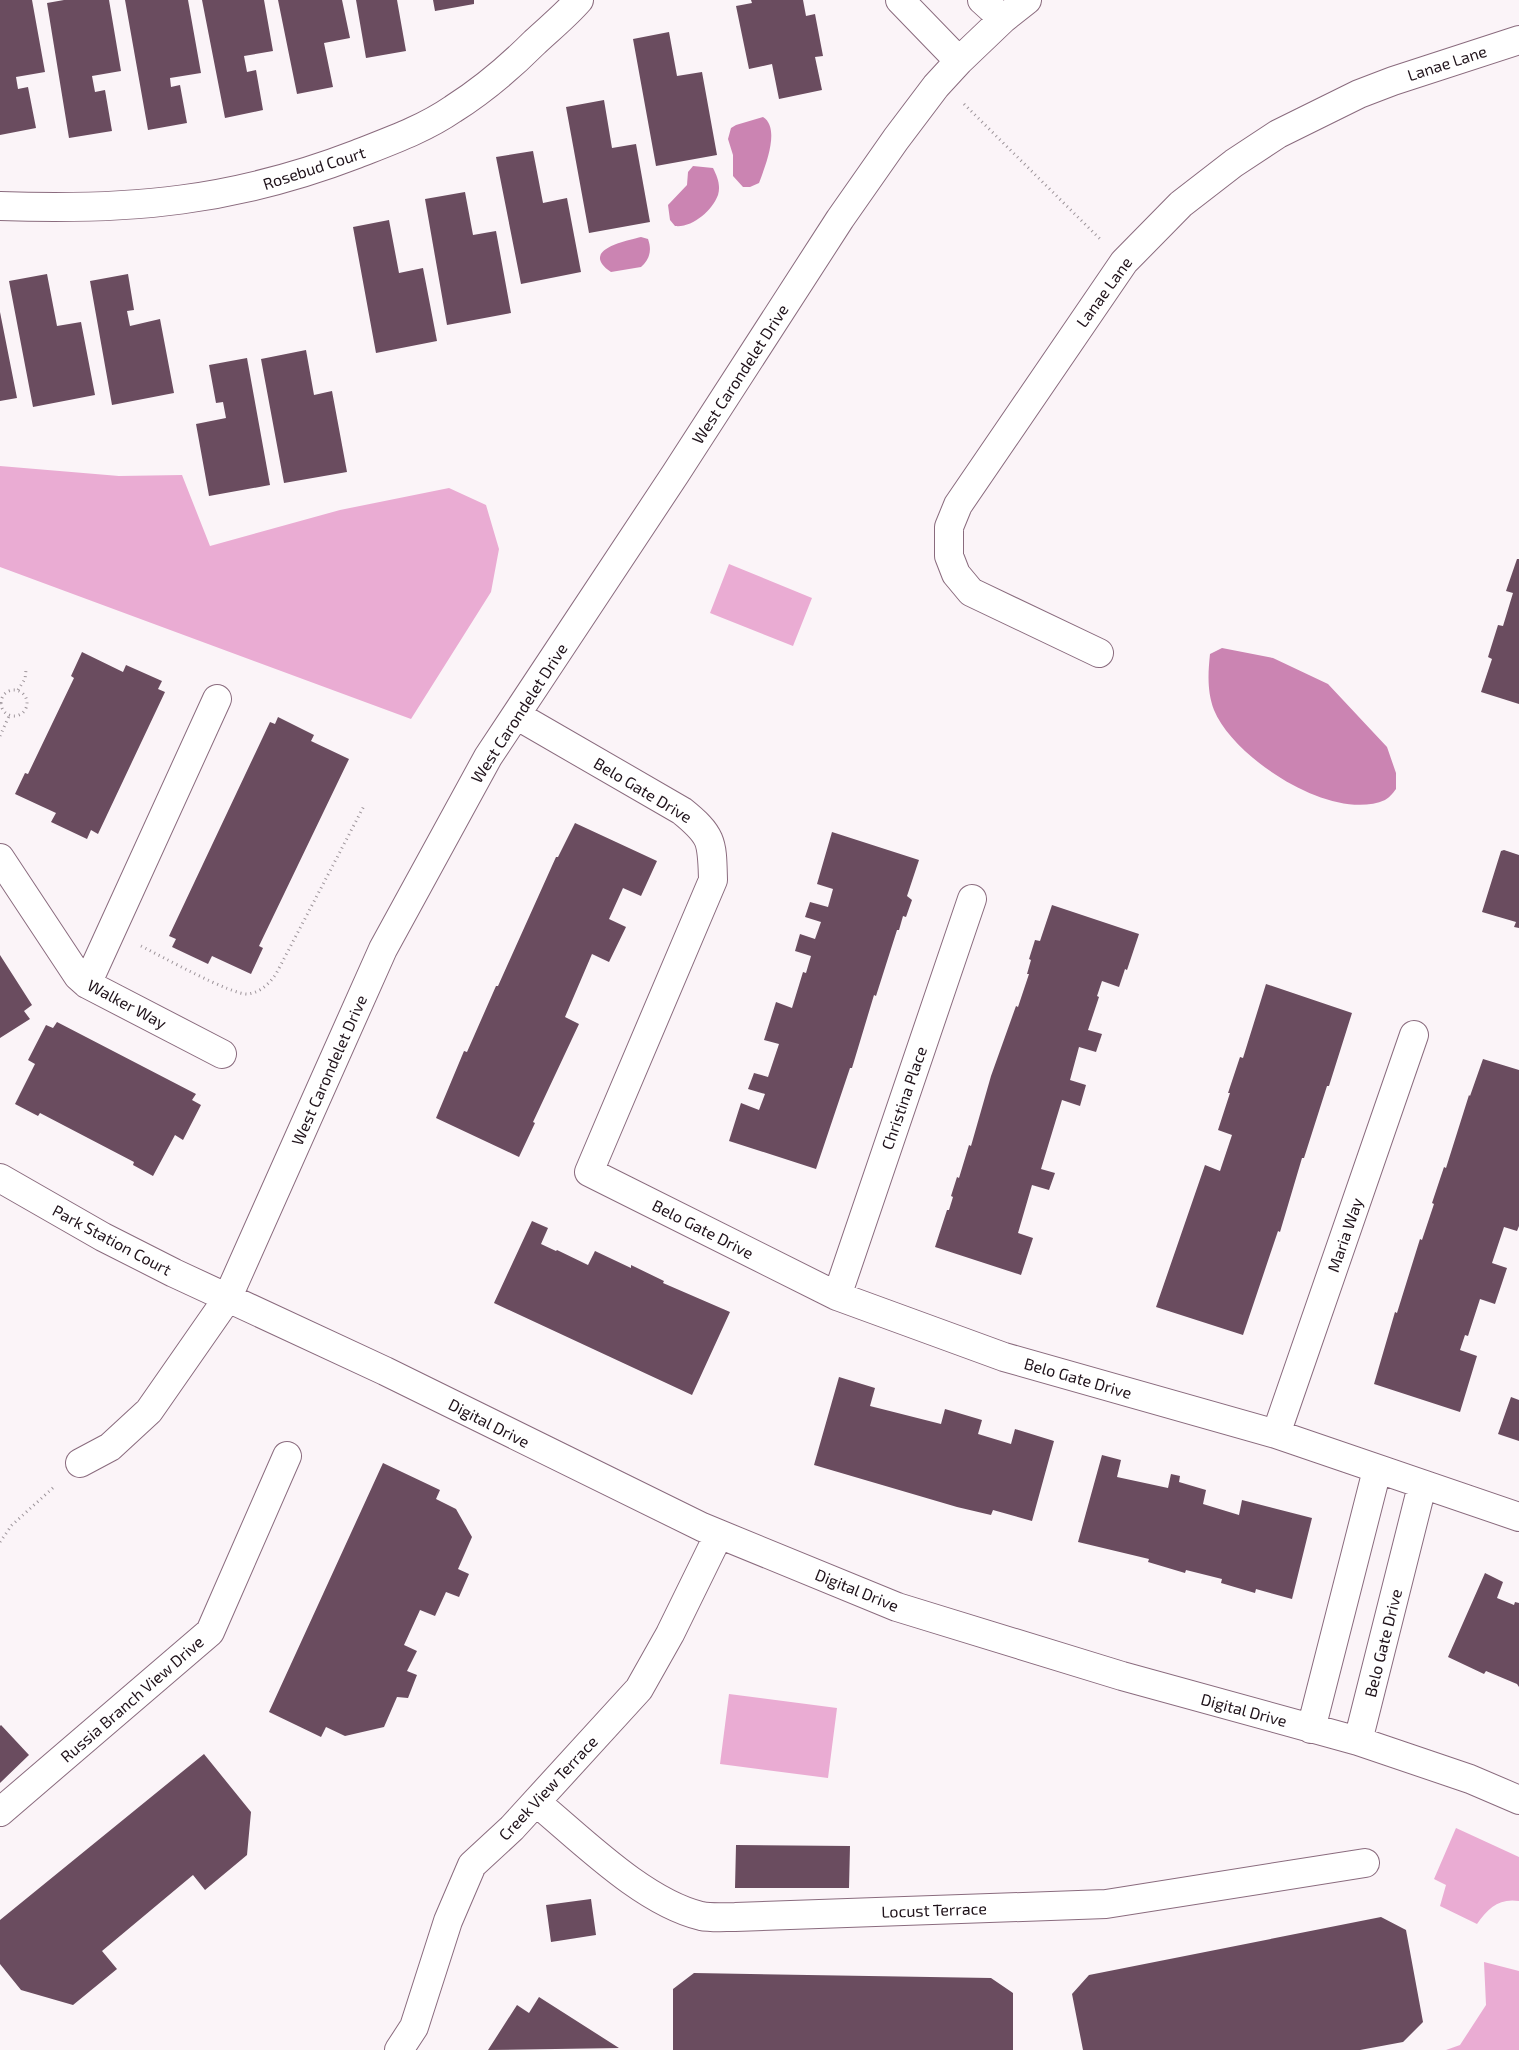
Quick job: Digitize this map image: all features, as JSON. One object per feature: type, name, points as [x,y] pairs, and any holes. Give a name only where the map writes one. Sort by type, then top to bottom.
[{"type":"street","name":"Rosebud Court","points":[[0,206],[73,209],[146,205],[232,193],[314,171],[393,141],[452,110],[504,72],[579,0]]},
{"type":"street","points":[[900,0],[960,61]]},
{"type":"street","points":[[982,0],[1003,19]]},
{"type":"street","name":"West Carondelet Drive","points":[[80,1463],[110,1447],[149,1411],[227,1299],[383,949],[488,757],[676,474],[840,219],[896,139],[941,81],[1003,19],[1027,0]]},
{"type":"street","name":"Lanae Lane","points":[[1099,652],[971,592],[956,574],[949,556],[949,527],[958,505],[1124,262],[1180,204],[1234,163],[1278,134],[1359,94],[1519,40]]},
{"type":"street","points":[[87,984],[217,699]]},
{"type":"street","name":"Belo Gate Drive","points":[[516,715],[682,811],[698,824],[712,845],[713,880],[589,1172],[837,1296],[1004,1357],[1276,1434],[1422,1486],[1519,1517]]},
{"type":"street","name":"Walker Way","points":[[0,858],[69,966],[87,984],[222,1054]]},
{"type":"street","name":"Christina Place","points":[[837,1296],[972,900]]},
{"type":"street","name":"Maria Way","points":[[1276,1434],[1414,1035]]},
{"type":"street","name":"Park Station Court","points":[[0,1178],[103,1237],[227,1299]]},
{"type":"street","name":"Digital Drive","points":[[227,1299],[386,1371],[519,1438],[719,1534],[897,1607],[1122,1676],[1358,1741],[1470,1779],[1519,1800]]},
{"type":"street","name":"Russia Branch View Drive","points":[[0,1812],[210,1632],[287,1456]]},
{"type":"street","points":[[1312,1729],[1377,1470]]},
{"type":"street","name":"Belo Gate Drive","points":[[1358,1741],[1422,1486]]},
{"type":"street","name":"Creek View Terrace","points":[[398,2050],[414,2027],[448,1921],[472,1865],[512,1828],[639,1689],[670,1634],[719,1534]]},
{"type":"street","name":"Locust Terrace","points":[[536,1802],[639,1885],[661,1900],[701,1916],[735,1917],[1106,1904],[1365,1863]]},
{"type":"path","points":[[941,81],[1124,262]]},
{"type":"path","points":[[18,690],[25,679],[26,670]]},
{"type":"path","points":[[10,690],[18,690],[25,696],[27,703],[24,711],[17,716],[9,716],[2,710],[1,703],[4,695],[10,690]]},
{"type":"path","points":[[0,736],[9,716]]},
{"type":"path","points":[[110,932],[238,993],[248,994],[259,990],[269,984],[276,974],[365,804]]},
{"type":"path","points":[[0,1542],[12,1525],[80,1463]]},
{"type":"shaded area","points":[[763,117],[768,122],[771,130],[768,158],[759,183],[750,187],[743,187],[733,176],[733,155],[728,139],[731,128]]},
{"type":"shaded area","points":[[693,166],[713,168],[719,184],[718,195],[711,207],[701,217],[688,224],[675,226],[670,220],[668,205],[687,185],[688,172]]},
{"type":"shaded area","points":[[641,237],[648,239],[650,251],[648,258],[641,267],[611,272],[602,264],[600,258],[602,252],[616,244]]},
{"type":"shaded area","points":[[0,466],[119,476],[182,475],[210,546],[340,510],[449,488],[486,505],[499,549],[491,592],[411,719],[0,567]]},
{"type":"shaded area","points":[[729,564],[812,598],[793,646],[710,613]]},
{"type":"shaded area","points":[[1222,648],[1273,658],[1328,684],[1387,747],[1396,773],[1396,789],[1392,794],[1385,800],[1364,805],[1339,803],[1313,795],[1288,782],[1263,766],[1242,748],[1225,729],[1214,710],[1210,696],[1210,654]]},
{"type":"shaded area","points":[[729,1694],[837,1708],[828,1778],[720,1764]]},
{"type":"shaded area","points":[[1456,1828],[1519,1857],[1519,1901],[1506,1901],[1495,1905],[1485,1913],[1477,1924],[1440,1906],[1446,1885],[1434,1879]]},
{"type":"shaded area","points":[[1484,1962],[1519,1971],[1519,2050],[1446,2050],[1460,2045],[1486,2005]]},
{"type":"building","points":[[0,0],[32,0],[45,72],[16,77],[18,89],[28,87],[36,128],[0,135]]},
{"type":"building","points":[[64,0],[109,0],[121,71],[92,76],[95,92],[105,90],[112,131],[69,138],[47,3]]},
{"type":"building","points":[[125,0],[188,0],[201,73],[170,78],[171,87],[180,85],[187,123],[148,130]]},
{"type":"building","points":[[202,0],[264,0],[273,51],[244,56],[247,72],[256,70],[263,110],[225,118]]},
{"type":"building","points":[[278,0],[342,0],[350,38],[324,43],[333,87],[297,94]]},
{"type":"building","points":[[356,0],[397,0],[406,51],[366,58]]},
{"type":"building","points":[[433,0],[474,0],[474,4],[435,11]]},
{"type":"building","points":[[751,0],[803,0],[806,16],[815,14],[823,56],[815,57],[822,90],[779,99],[772,64],[749,69],[736,6],[752,3]]},
{"type":"building","points":[[669,32],[677,76],[702,72],[717,155],[656,166],[633,39]]},
{"type":"building","points":[[604,100],[612,148],[636,144],[650,222],[589,233],[566,107]]},
{"type":"building","points":[[533,151],[543,203],[567,198],[581,272],[521,284],[496,157]]},
{"type":"building","points":[[465,192],[473,235],[496,231],[511,313],[447,325],[425,199]]},
{"type":"building","points":[[389,220],[399,273],[423,268],[437,341],[376,353],[353,227]]},
{"type":"building","points":[[47,274],[57,326],[81,322],[95,395],[33,407],[9,281]]},
{"type":"building","points":[[128,274],[134,310],[127,311],[130,326],[160,319],[174,393],[112,405],[90,281]]},
{"type":"building","points":[[0,312],[17,398],[0,401]]},
{"type":"building","points":[[306,350],[314,395],[332,391],[347,472],[284,483],[261,359]]},
{"type":"building","points":[[247,358],[270,485],[209,496],[196,424],[226,418],[223,402],[216,403],[209,365]]},
{"type":"building","points":[[1517,559],[1519,559],[1519,704],[1481,692],[1492,659],[1488,657],[1498,625],[1503,626],[1513,593],[1506,591]]},
{"type":"building","points":[[82,652],[123,672],[126,665],[162,681],[158,689],[165,692],[98,834],[91,830],[87,839],[51,822],[56,813],[15,794],[25,773],[28,774],[74,678],[71,676]]},
{"type":"building","points":[[278,717],[314,735],[311,741],[349,759],[259,946],[263,948],[251,974],[212,956],[208,964],[172,947],[176,939],[169,936],[270,722],[275,724]]},
{"type":"building","points":[[575,823],[657,861],[641,896],[623,888],[609,919],[626,927],[609,962],[592,954],[565,1017],[579,1024],[533,1122],[535,1123],[519,1157],[436,1118],[464,1051],[467,1052],[556,857],[558,857]]},
{"type":"building","points":[[832,832],[919,860],[907,896],[912,900],[906,917],[903,916],[899,930],[897,930],[876,996],[874,995],[852,1068],[850,1068],[816,1169],[729,1141],[741,1103],[759,1110],[765,1094],[748,1089],[754,1073],[768,1077],[779,1044],[764,1040],[776,1002],[792,1008],[803,972],[806,973],[811,956],[795,951],[800,934],[815,939],[821,922],[805,917],[810,902],[828,907],[833,889],[817,884]]},
{"type":"building","points":[[1504,850],[1519,855],[1519,928],[1514,927],[1516,922],[1482,912],[1501,851]]},
{"type":"building","points":[[1052,905],[1139,934],[1119,987],[1102,981],[1097,996],[1099,997],[1088,1030],[1102,1034],[1096,1052],[1079,1047],[1070,1080],[1086,1085],[1080,1106],[1062,1100],[1041,1169],[1055,1173],[1049,1190],[1032,1185],[1018,1233],[1033,1238],[1021,1275],[935,1247],[947,1210],[949,1210],[957,1177],[959,1178],[969,1145],[971,1146],[991,1076],[1029,974],[1027,974],[1031,960],[1029,959],[1035,940],[1040,941]]},
{"type":"building","points":[[0,955],[32,1005],[24,1011],[30,1019],[0,1038]]},
{"type":"building","points":[[1266,984],[1352,1013],[1329,1086],[1327,1086],[1304,1158],[1302,1158],[1280,1232],[1278,1231],[1243,1335],[1156,1307],[1205,1165],[1220,1171],[1232,1135],[1218,1130],[1230,1093],[1228,1093],[1240,1057],[1243,1058]]},
{"type":"building","points":[[57,1022],[196,1094],[192,1100],[201,1105],[183,1140],[175,1135],[153,1176],[133,1165],[134,1162],[40,1113],[38,1116],[15,1104],[35,1064],[28,1060],[46,1025],[53,1028]]},
{"type":"building","points":[[1483,1059],[1519,1070],[1519,1226],[1517,1231],[1504,1227],[1492,1263],[1507,1268],[1495,1304],[1480,1299],[1468,1336],[1465,1335],[1460,1350],[1477,1356],[1460,1412],[1374,1384],[1395,1312],[1397,1313],[1420,1239],[1422,1240],[1434,1204],[1432,1203],[1444,1167],[1446,1168],[1469,1095]]},
{"type":"building","points":[[532,1221],[548,1228],[541,1244],[556,1251],[588,1265],[595,1251],[631,1268],[631,1265],[664,1281],[663,1283],[730,1312],[692,1395],[494,1303]]},
{"type":"building","points":[[839,1377],[875,1388],[870,1406],[941,1424],[945,1409],[982,1420],[978,1434],[1011,1444],[1015,1429],[1054,1441],[1032,1521],[993,1510],[991,1515],[957,1507],[814,1465]]},
{"type":"building","points":[[1511,1397],[1519,1400],[1519,1441],[1498,1434]]},
{"type":"building","points":[[1102,1455],[1121,1460],[1117,1477],[1168,1488],[1171,1474],[1180,1476],[1179,1482],[1206,1490],[1203,1504],[1239,1515],[1242,1500],[1312,1518],[1292,1599],[1256,1589],[1255,1593],[1221,1583],[1222,1579],[1186,1570],[1185,1573],[1148,1562],[1149,1559],[1078,1542]]},
{"type":"building","points":[[383,1463],[440,1490],[436,1499],[456,1509],[472,1537],[458,1569],[469,1574],[459,1597],[446,1592],[435,1616],[420,1610],[404,1645],[417,1651],[407,1671],[417,1675],[408,1698],[397,1697],[384,1727],[345,1736],[326,1727],[321,1737],[269,1712]]},
{"type":"building","points":[[1485,1573],[1503,1582],[1497,1598],[1514,1605],[1515,1602],[1519,1603],[1519,1687],[1517,1684],[1486,1671],[1484,1674],[1448,1657]]},
{"type":"building","points":[[0,1726],[29,1755],[0,1783]]},
{"type":"building","points":[[204,1754],[251,1812],[247,1855],[205,1890],[193,1875],[102,1951],[117,1969],[73,2005],[21,1990],[0,1964],[0,1920]]},
{"type":"building","points":[[736,1845],[850,1846],[849,1888],[735,1888]]},
{"type":"building","points":[[591,1899],[596,1935],[551,1942],[546,1905]]},
{"type":"building","points":[[1381,1917],[1406,1930],[1423,2022],[1403,2042],[1360,2050],[1083,2050],[1072,1994],[1089,1975]]},
{"type":"building","points":[[694,1973],[991,1978],[1013,1993],[1013,2050],[673,2050],[673,1989]]},
{"type":"building","points":[[539,1997],[619,2048],[488,2050],[517,2005],[529,2013]]}]
